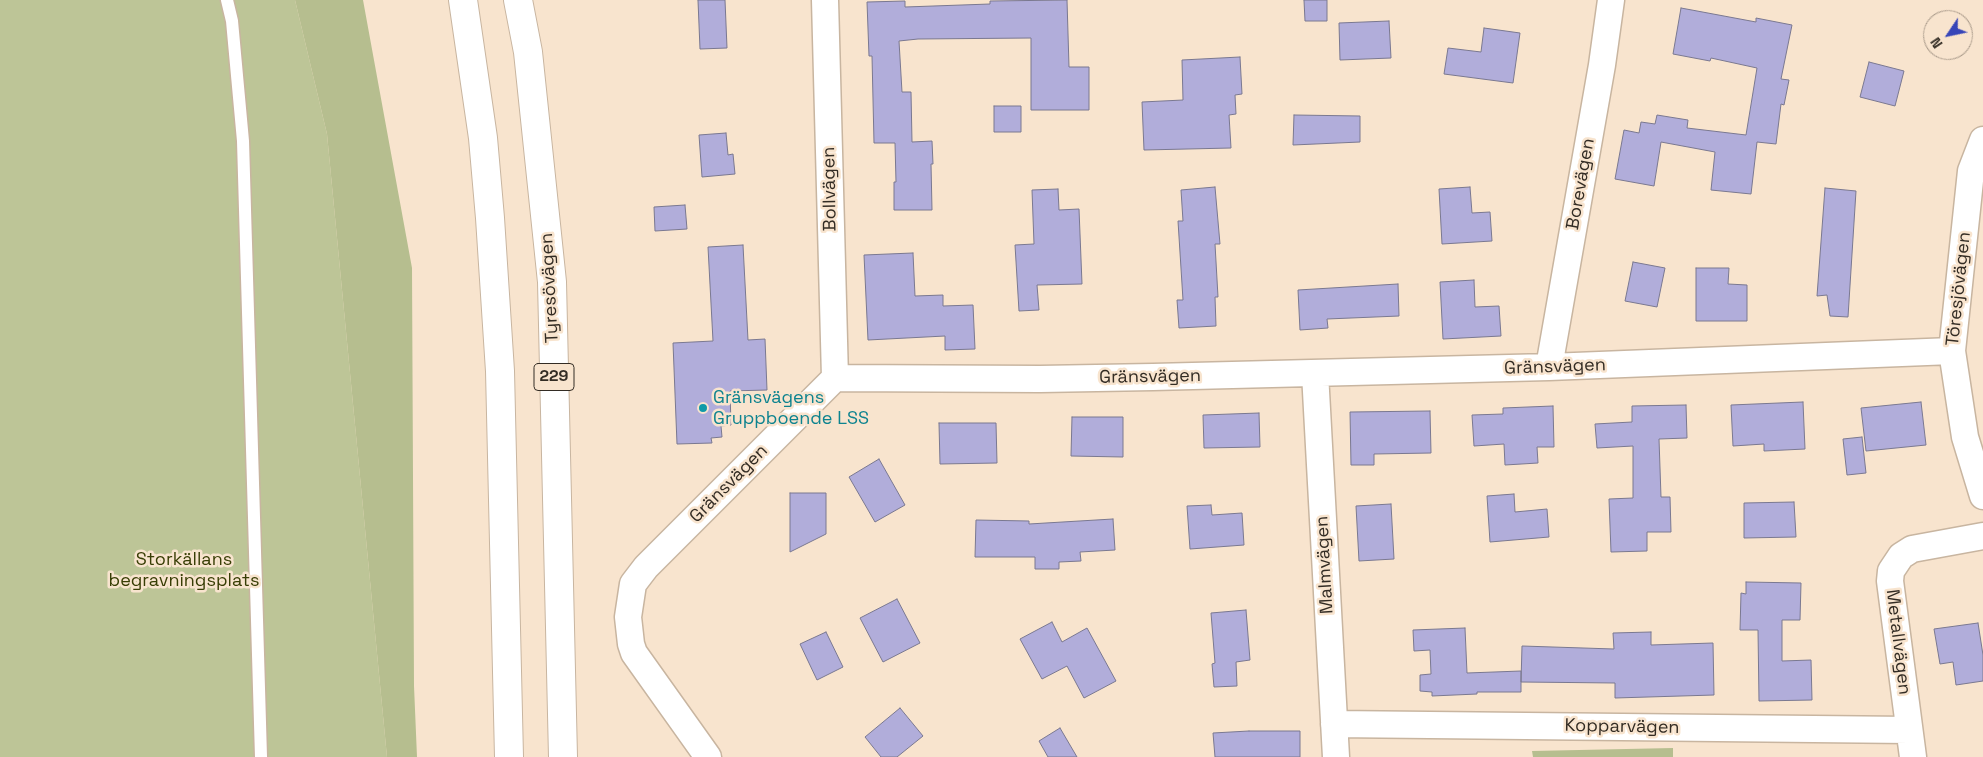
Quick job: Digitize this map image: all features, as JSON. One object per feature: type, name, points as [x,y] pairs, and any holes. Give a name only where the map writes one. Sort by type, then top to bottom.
[{"type":"highway","points":[[454,0],[472,56]]},
{"type":"highway","points":[[463,0],[472,56],[490,218],[500,371],[509,757]]},
{"type":"highway","name":"Tyresövägen","points":[[518,0],[528,52],[552,282],[563,757]]},
{"type":"street","name":"Bollvägen","points":[[825,0],[835,378]]},
{"type":"street","name":"Borevägen","points":[[1549,367],[1602,65],[1611,0]]},
{"type":"street","name":"Töresjövägen","points":[[1983,140],[1952,351],[1965,436],[1983,496]]},
{"type":"street","name":"Gränsvägen","points":[[708,757],[634,653],[628,617],[633,584],[646,567],[835,378],[1040,379],[1315,373],[1549,367],[1952,351]]},
{"type":"street","name":"Malmvägen","points":[[1315,373],[1336,757]]},
{"type":"street","name":"Metallvägen","points":[[1913,757],[1890,581],[1891,571],[1901,556],[1912,548],[1983,536]]},
{"type":"street","name":"Kopparvägen","points":[[1334,724],[1909,730]]},
{"type":"lane","points":[[227,0],[232,21],[243,140],[261,757]]},
{"type":"green space","name":"Storkällans begravningsplats","points":[[0,0],[295,0],[327,134],[387,757],[0,757]]},
{"type":"green space","points":[[295,0],[363,0],[412,268],[414,686],[417,757],[387,757],[327,134]]},
{"type":"green space","points":[[1673,748],[1673,757],[1533,757],[1532,751]]},
{"type":"building","points":[[698,0],[725,0],[727,48],[700,49]]},
{"type":"building","points":[[1067,0],[1069,67],[1089,67],[1089,110],[1031,110],[1031,38],[918,39],[899,41],[902,92],[911,92],[912,142],[932,141],[932,210],[894,210],[894,182],[896,182],[895,143],[874,143],[872,56],[869,56],[867,2],[905,1],[905,7],[990,4],[990,1]]},
{"type":"building","points":[[1304,0],[1327,0],[1327,21],[1305,21]]},
{"type":"building","points":[[1681,8],[1756,22],[1756,18],[1792,25],[1781,79],[1789,80],[1784,105],[1781,104],[1776,144],[1757,142],[1751,194],[1711,190],[1715,152],[1661,142],[1654,186],[1615,179],[1624,130],[1639,133],[1641,122],[1655,124],[1657,115],[1688,120],[1687,128],[1746,135],[1757,68],[1711,58],[1710,61],[1673,54]]},
{"type":"building","points":[[1389,21],[1391,58],[1340,60],[1339,23]]},
{"type":"building","points":[[1484,28],[1520,33],[1513,83],[1444,74],[1448,48],[1481,52]]},
{"type":"building","points":[[1240,57],[1242,94],[1235,95],[1236,114],[1229,115],[1231,148],[1144,150],[1142,102],[1183,100],[1182,60]]},
{"type":"building","points":[[1869,62],[1904,71],[1895,106],[1860,97]]},
{"type":"building","points":[[994,106],[1021,106],[1021,132],[994,132]]},
{"type":"building","points":[[1294,115],[1360,116],[1360,142],[1293,145]]},
{"type":"building","points":[[726,133],[728,155],[733,154],[735,174],[702,177],[699,135]]},
{"type":"building","points":[[1215,187],[1220,244],[1215,244],[1218,297],[1215,297],[1216,326],[1179,328],[1177,300],[1183,300],[1178,221],[1183,221],[1181,190]]},
{"type":"building","points":[[1470,187],[1472,213],[1490,212],[1492,241],[1442,244],[1439,189]]},
{"type":"building","points":[[1825,188],[1856,191],[1848,317],[1830,316],[1827,295],[1817,296]]},
{"type":"building","points":[[1058,189],[1059,210],[1079,209],[1082,284],[1037,285],[1039,310],[1019,311],[1015,245],[1034,244],[1032,190]]},
{"type":"building","points":[[685,205],[687,229],[655,231],[654,207]]},
{"type":"building","name":"Gränsvägens Gruppboende LSS","points":[[743,245],[748,340],[765,339],[767,390],[730,391],[731,425],[721,426],[722,437],[711,438],[712,443],[677,444],[673,343],[713,341],[708,247]]},
{"type":"building","points":[[913,253],[915,296],[943,295],[943,306],[973,305],[975,349],[945,350],[945,336],[868,340],[864,255]]},
{"type":"building","points":[[1633,262],[1665,268],[1657,307],[1625,301]]},
{"type":"building","points":[[1696,268],[1729,268],[1728,284],[1747,285],[1747,321],[1696,321]]},
{"type":"building","points":[[1474,280],[1475,307],[1499,306],[1501,336],[1443,339],[1440,282]]},
{"type":"building","points":[[1398,284],[1399,316],[1327,319],[1328,328],[1300,330],[1298,290]]},
{"type":"building","points":[[1803,402],[1805,449],[1764,451],[1764,444],[1733,446],[1731,405]]},
{"type":"building","points":[[1921,402],[1926,445],[1866,451],[1861,408]]},
{"type":"building","points":[[1686,405],[1687,438],[1659,439],[1661,497],[1670,497],[1671,532],[1647,532],[1647,551],[1611,552],[1609,499],[1633,498],[1633,446],[1597,448],[1595,424],[1632,422],[1632,406]]},
{"type":"building","points":[[1553,406],[1554,447],[1537,447],[1538,463],[1505,465],[1504,444],[1474,446],[1472,415],[1503,414],[1503,408]]},
{"type":"building","points":[[1430,411],[1431,453],[1374,454],[1374,465],[1351,465],[1350,412]]},
{"type":"building","points":[[1259,413],[1260,447],[1204,448],[1203,415]]},
{"type":"building","points":[[1072,417],[1123,417],[1123,457],[1071,456]]},
{"type":"building","points":[[939,423],[996,423],[997,463],[940,464]]},
{"type":"building","points":[[1862,437],[1866,473],[1847,475],[1843,439]]},
{"type":"building","points":[[879,459],[905,505],[875,522],[849,477]]},
{"type":"building","points":[[790,493],[826,493],[826,534],[790,552]]},
{"type":"building","points":[[1514,494],[1515,512],[1547,509],[1549,537],[1490,542],[1487,496]]},
{"type":"building","points":[[1794,502],[1796,537],[1744,538],[1744,503]]},
{"type":"building","points":[[1391,504],[1394,559],[1359,561],[1356,506]]},
{"type":"building","points":[[1211,505],[1212,515],[1242,513],[1244,545],[1190,549],[1187,506]]},
{"type":"building","points":[[1113,519],[1115,550],[1080,552],[1081,561],[1059,562],[1059,569],[1035,569],[1035,557],[975,557],[976,520],[1029,521],[1029,524]]},
{"type":"building","points":[[1746,582],[1801,583],[1800,620],[1782,620],[1782,661],[1811,660],[1812,700],[1759,701],[1758,630],[1740,630],[1741,593],[1746,594]]},
{"type":"building","points":[[897,599],[920,643],[883,662],[860,618]]},
{"type":"building","points":[[1246,610],[1250,660],[1236,662],[1237,686],[1214,687],[1212,664],[1215,663],[1211,613]]},
{"type":"building","points":[[1052,622],[1062,642],[1087,628],[1116,681],[1084,698],[1067,666],[1042,679],[1020,639]]},
{"type":"building","points":[[1978,623],[1983,655],[1983,681],[1956,685],[1953,662],[1940,664],[1934,629]]},
{"type":"building","points":[[1465,628],[1467,673],[1521,671],[1521,692],[1477,692],[1477,694],[1432,696],[1432,692],[1420,691],[1420,675],[1431,674],[1430,650],[1414,651],[1413,630]]},
{"type":"building","points":[[826,632],[843,667],[817,680],[800,644]]},
{"type":"building","points":[[1651,632],[1651,645],[1713,643],[1714,695],[1615,698],[1615,683],[1521,682],[1522,646],[1614,649],[1613,633]]},
{"type":"building","points":[[900,708],[923,736],[897,757],[881,757],[865,737]]},
{"type":"building","points":[[1060,728],[1077,757],[1048,757],[1039,741]]},
{"type":"building","points":[[1300,731],[1300,757],[1215,757],[1213,733]]},
{"type":"place","name":"Gränsvägens Gruppboende LSS","points":[[703,408]]}]
